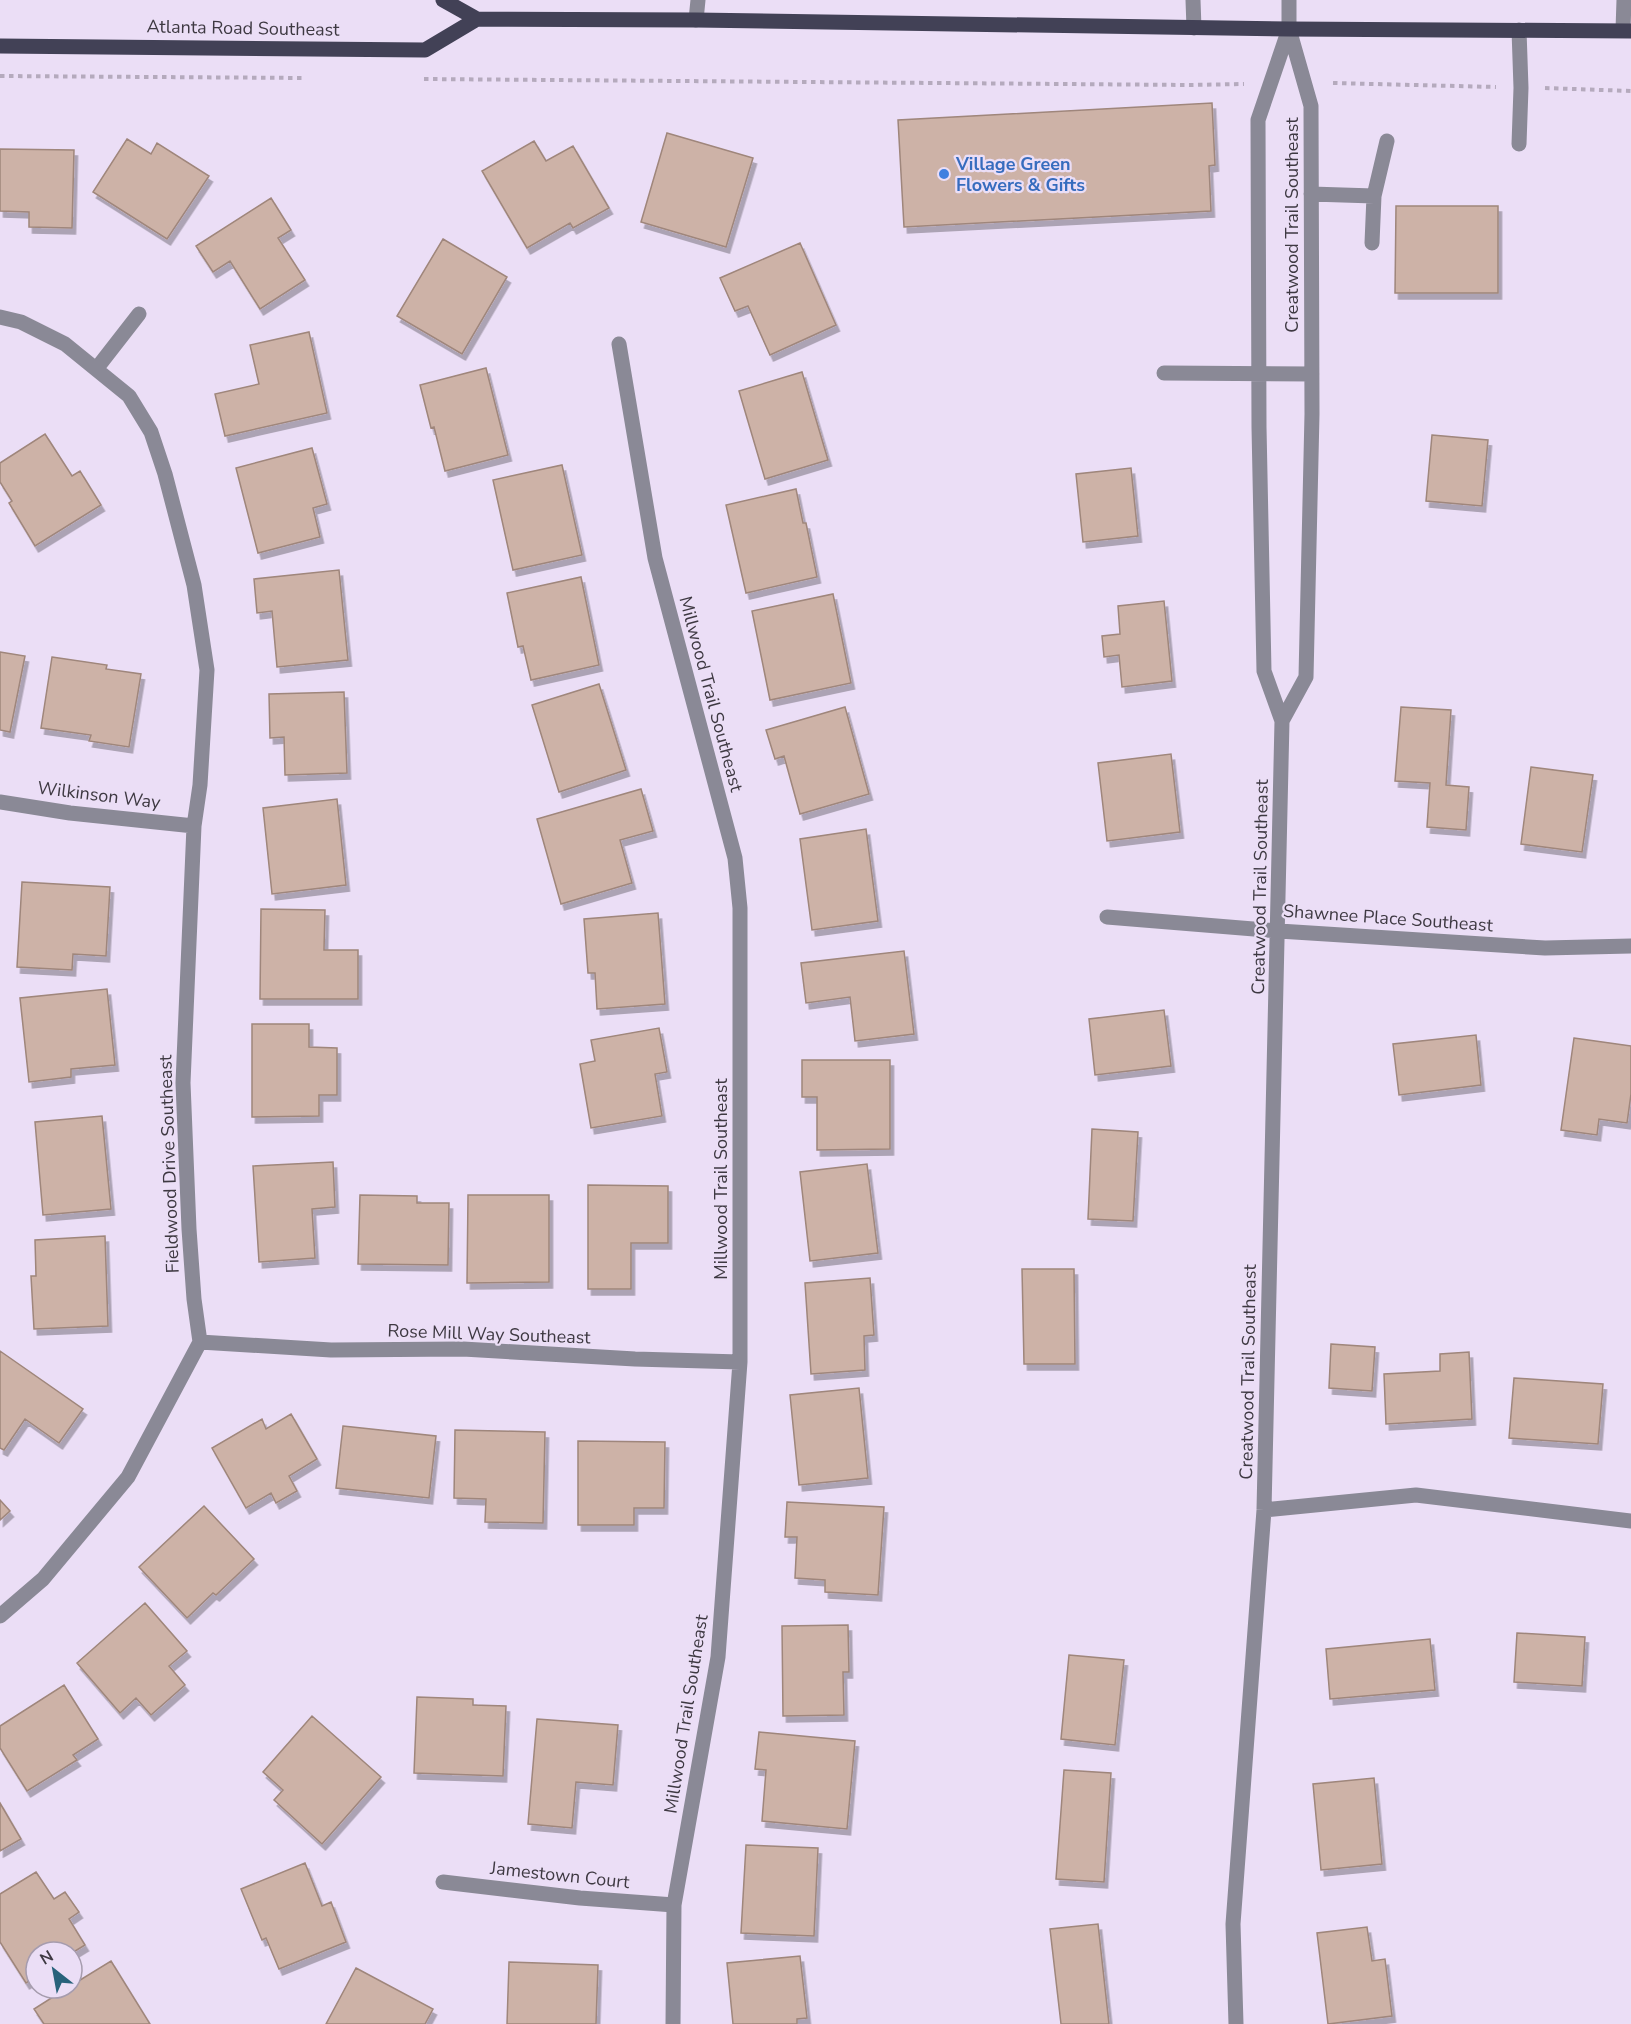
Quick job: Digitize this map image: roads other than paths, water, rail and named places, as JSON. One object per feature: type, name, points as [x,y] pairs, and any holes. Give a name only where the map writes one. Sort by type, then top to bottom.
[{"type":"main road","points":[[443,0],[477,19],[1627,31]]},
{"type":"main road","name":"Atlanta Road Southeast","points":[[0,45],[425,50],[477,19]]},
{"type":"street","points":[[696,20],[698,0]]},
{"type":"street","points":[[1193,0],[1194,28]]},
{"type":"street","points":[[1289,0],[1289,29]]},
{"type":"street","points":[[1624,0],[1627,31]]},
{"type":"street","name":"Creatwood Trail Southeast","points":[[1282,721],[1306,677],[1312,374],[1311,106],[1289,29]]},
{"type":"street","name":"Creatwood Trail Southeast","points":[[1236,2024],[1233,1924],[1264,1510],[1282,721],[1264,671],[1258,120],[1289,29]]},
{"type":"street","points":[[1519,30],[1521,88],[1519,144]]},
{"type":"street","points":[[1372,243],[1374,196],[1387,141]]},
{"type":"street","points":[[1311,194],[1374,196]]},
{"type":"street","points":[[0,317],[21,322],[65,344],[97,368],[139,314]]},
{"type":"street","name":"Millwood Trail Southeast","points":[[619,344],[655,558],[735,858],[740,908],[740,1362],[718,1657],[674,1905],[673,2024]]},
{"type":"street","name":"Fieldwood Drive Southeast","points":[[97,368],[129,396],[151,432],[165,474],[194,585],[207,670],[200,785],[194,826],[183,1083],[189,1229],[194,1299],[200,1342]]},
{"type":"street","points":[[1164,373],[1312,374]]},
{"type":"street","name":"Wilkinson Way","points":[[0,802],[70,813],[194,826]]},
{"type":"street","name":"Shawnee Place Southeast","points":[[1107,917],[1279,931],[1545,948],[1631,946]]},
{"type":"street","points":[[0,1616],[43,1579],[128,1477],[200,1342]]},
{"type":"street","name":"Rose Mill Way Southeast","points":[[200,1342],[331,1350],[464,1348],[635,1359],[740,1362]]},
{"type":"street","points":[[1264,1510],[1416,1495],[1631,1521]]},
{"type":"street","name":"Jamestown Court","points":[[443,1882],[580,1898],[674,1905]]},
{"type":"place","name":"Village Green Flowers & Gifts","points":[[944,174]]}]
